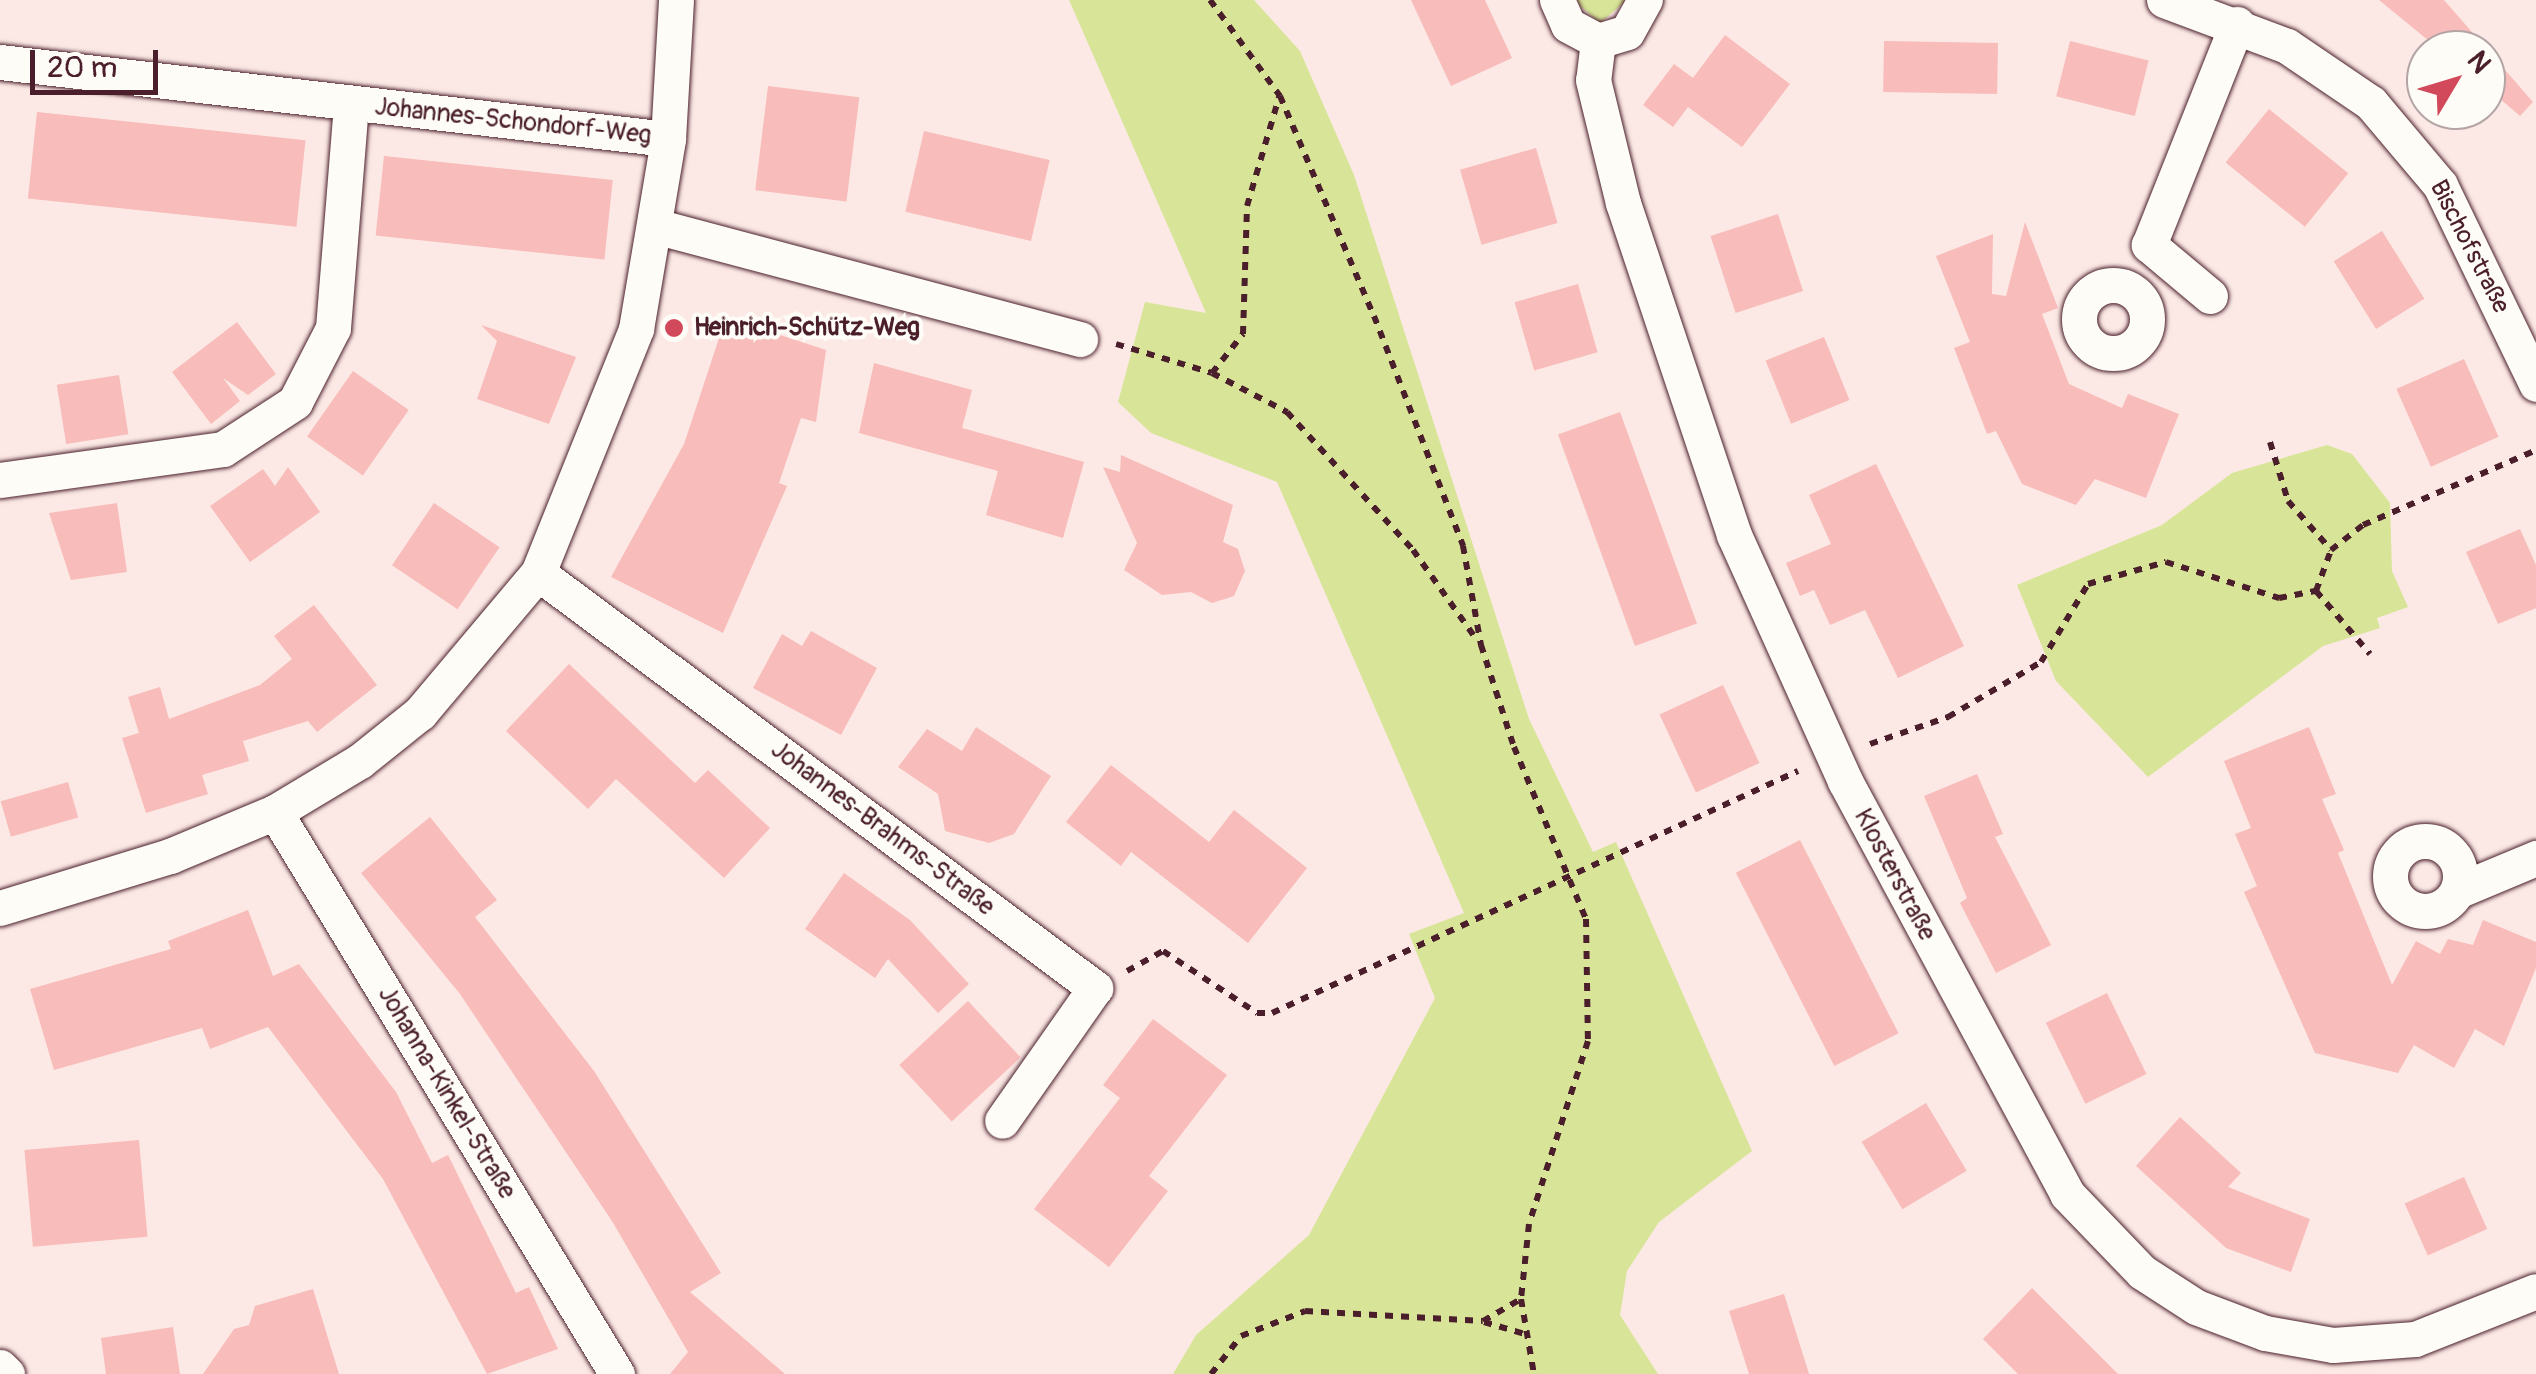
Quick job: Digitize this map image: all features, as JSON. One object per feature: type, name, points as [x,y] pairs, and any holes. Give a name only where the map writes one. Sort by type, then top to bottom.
[{"type":"street","points":[[0,908],[275,812],[420,713],[538,573],[611,407],[655,226],[668,139],[676,0]]},
{"type":"street","points":[[1557,0],[1568,25],[1598,41],[1627,32],[1645,0]]},
{"type":"street","name":"Bischofstraße","points":[[2164,0],[2237,24],[2334,72],[2408,142],[2471,240],[2536,384]]},
{"type":"street","points":[[2130,288],[2237,24]]},
{"type":"street","name":"Klosterstraße","points":[[1598,41],[1593,80],[1623,202],[1734,535],[1845,781],[2067,1194],[2142,1272],[2196,1307],[2265,1333],[2333,1346],[2415,1339],[2536,1291]]},
{"type":"street","name":"Johannes-Schondorf-Weg","points":[[0,62],[668,139]]},
{"type":"street","points":[[0,480],[222,449],[295,402],[332,328],[351,103]]},
{"type":"street","points":[[655,226],[1080,340]]},
{"type":"street","points":[[2148,244],[2210,296]]},
{"type":"street","name":"Johannes-Brahms-Straße","points":[[538,573],[1095,988],[1002,1121]]},
{"type":"street","name":"Johanna-Kinkel-Straße","points":[[275,812],[617,1374]]},
{"type":"street","points":[[2456,891],[2536,858]]},
{"type":"street","points":[[0,1367],[7,1374]]},
{"type":"path","points":[[1210,0],[1280,96],[1463,546],[1480,645],[1514,746],[1575,876],[1594,992],[1588,1042],[1529,1224],[1520,1299],[1534,1374]]},
{"type":"path","points":[[1212,372],[1243,334],[1246,206],[1280,96]]},
{"type":"path","points":[[1080,340],[1212,372],[1288,412],[1413,550],[1480,645]]},
{"type":"path","points":[[2270,442],[2288,500],[2331,550]]},
{"type":"path","points":[[2316,591],[2370,654]]},
{"type":"path","points":[[1483,1321],[1520,1299]]},
{"type":"path","points":[[1211,1374],[1241,1336],[1305,1311],[1483,1321],[1525,1334]]},
{"type":"green space","points":[[1069,0],[1254,0],[1300,51],[1354,175],[1529,719],[1593,852],[1616,842],[1752,1151],[1659,1222],[1627,1271],[1620,1315],[1658,1374],[1173,1374],[1196,1335],[1309,1235],[1435,998],[1409,934],[1464,913],[1277,482],[1151,433],[1118,402],[1145,302],[1206,313]]},
{"type":"green space","points":[[1573,0],[1627,0],[1600,23]]},
{"type":"green space","points":[[2327,445],[2352,454],[2390,503],[2392,571],[2408,607],[2377,618],[2380,628],[2323,646],[2148,777],[2056,681],[2017,585],[2162,525],[2232,473]]},
{"type":"building","points":[[1411,0],[1485,0],[1512,58],[1451,86]]},
{"type":"building","points":[[2379,0],[2444,0],[2470,30],[2416,30]]},
{"type":"building","points":[[1725,35],[1790,84],[1742,147],[1688,107],[1673,127],[1643,105],[1674,64],[1693,78]]},
{"type":"building","points":[[1884,41],[1998,43],[1997,94],[1883,92]]},
{"type":"building","points":[[2070,41],[2149,61],[2135,116],[2056,96]]},
{"type":"building","points":[[2506,71],[2533,102],[2520,116],[2506,104]]},
{"type":"building","points":[[768,86],[859,97],[847,201],[755,190]]},
{"type":"building","points":[[2269,109],[2348,173],[2305,227],[2226,163]]},
{"type":"building","points":[[37,112],[306,140],[296,227],[28,199]]},
{"type":"building","points":[[924,131],[1050,160],[1031,241],[905,212]]},
{"type":"building","points":[[1536,148],[1557,223],[1482,245],[1460,170]]},
{"type":"building","points":[[384,156],[613,180],[604,260],[376,236]]},
{"type":"building","points":[[1778,214],[1803,291],[1736,313],[1710,236]]},
{"type":"building","points":[[2025,222],[2058,308],[2042,314],[2069,384],[2122,408],[2128,394],[2179,414],[2146,498],[2095,479],[2076,505],[2022,484],[1996,431],[1987,434],[1954,348],[1970,342],[1936,256],[1993,234],[1992,294],[2006,296]]},
{"type":"building","points":[[2382,231],[2424,299],[2376,329],[2334,261]]},
{"type":"building","points":[[1578,284],[1598,352],[1534,370],[1515,302]]},
{"type":"building","points":[[726,317],[826,350],[816,422],[801,418],[779,483],[787,486],[723,633],[611,577],[684,444]]},
{"type":"building","points":[[237,322],[276,374],[248,395],[223,378],[240,401],[211,424],[172,372]]},
{"type":"building","points":[[481,325],[576,357],[549,424],[477,399],[497,341]]},
{"type":"building","points":[[1824,337],[1849,400],[1791,424],[1766,361]]},
{"type":"building","points":[[2464,359],[2499,437],[2431,467],[2396,389]]},
{"type":"building","points":[[874,363],[972,390],[962,428],[1084,462],[1063,538],[986,515],[998,471],[859,433]]},
{"type":"building","points":[[353,371],[409,410],[363,476],[307,437]]},
{"type":"building","points":[[119,375],[128,434],[66,444],[57,385]]},
{"type":"building","points":[[1620,412],[1697,623],[1635,646],[1558,435]]},
{"type":"building","points":[[1121,455],[1233,505],[1223,542],[1238,549],[1245,571],[1234,596],[1212,603],[1191,592],[1162,595],[1124,570],[1137,543],[1103,467],[1120,472]]},
{"type":"building","points":[[1876,464],[1964,646],[1898,678],[1865,610],[1830,625],[1814,590],[1800,596],[1786,563],[1831,544],[1809,495]]},
{"type":"building","points":[[288,467],[320,512],[250,562],[210,506],[263,469],[275,486]]},
{"type":"building","points":[[117,503],[127,572],[71,580],[49,513]]},
{"type":"building","points":[[434,503],[499,547],[458,609],[392,565]]},
{"type":"building","points":[[2520,529],[2536,565],[2536,608],[2498,624],[2466,552]]},
{"type":"building","points":[[314,605],[377,685],[317,732],[308,721],[243,741],[249,761],[202,775],[208,794],[146,813],[122,738],[139,733],[128,697],[160,687],[169,719],[260,685],[292,659],[274,636]]},
{"type":"building","points":[[811,631],[877,668],[841,735],[753,688],[782,634],[802,646]]},
{"type":"building","points":[[569,664],[695,783],[708,770],[770,828],[724,878],[616,779],[588,809],[506,731]]},
{"type":"building","points":[[1723,685],[1759,763],[1696,793],[1660,715]]},
{"type":"building","points":[[976,727],[1051,776],[1014,834],[989,843],[945,831],[938,794],[898,767],[927,729],[962,751]]},
{"type":"building","points":[[2309,727],[2336,794],[2322,799],[2344,850],[2338,853],[2392,985],[2416,941],[2440,954],[2448,939],[2473,945],[2483,920],[2536,942],[2536,968],[2504,1046],[2475,1029],[2454,1068],[2414,1045],[2398,1073],[2315,1053],[2244,892],[2257,886],[2235,834],[2251,828],[2224,761]]},
{"type":"building","points":[[1111,765],[1209,842],[1234,810],[1307,868],[1248,943],[1131,852],[1121,866],[1066,822]]},
{"type":"building","points":[[1977,774],[2003,834],[1995,837],[2051,945],[1996,973],[1960,903],[1967,898],[1924,796]]},
{"type":"building","points":[[68,782],[78,818],[11,837],[1,801]]},
{"type":"building","points":[[430,817],[497,900],[475,917],[594,1071],[721,1273],[690,1292],[785,1374],[670,1374],[688,1352],[612,1221],[460,994],[361,873]]},
{"type":"building","points":[[1800,840],[1899,1033],[1834,1066],[1736,873]]},
{"type":"building","points":[[844,873],[910,920],[969,984],[938,1013],[888,959],[875,978],[805,929]]},
{"type":"building","points":[[248,910],[273,976],[299,964],[396,1092],[432,1163],[448,1155],[516,1293],[529,1287],[558,1349],[487,1374],[383,1179],[268,1027],[210,1049],[202,1028],[54,1070],[30,989],[171,949],[168,941]]},
{"type":"building","points":[[2107,993],[2146,1074],[2085,1104],[2046,1023]]},
{"type":"building","points":[[968,1001],[1021,1057],[952,1121],[899,1065]]},
{"type":"building","points":[[1153,1019],[1227,1075],[1149,1176],[1168,1191],[1109,1267],[1034,1209],[1120,1098],[1103,1085]]},
{"type":"building","points":[[1926,1103],[1967,1171],[1902,1209],[1862,1142]]},
{"type":"building","points":[[2180,1117],[2241,1173],[2228,1187],[2310,1219],[2291,1272],[2226,1248],[2136,1166]]},
{"type":"building","points":[[139,1140],[147,1237],[33,1247],[24,1150]]},
{"type":"building","points":[[2464,1177],[2487,1229],[2428,1256],[2405,1203]]},
{"type":"building","points":[[2032,1288],[2118,1374],[2018,1374],[1983,1339]]},
{"type":"building","points":[[313,1289],[339,1374],[203,1374],[234,1329],[249,1325],[255,1306]]},
{"type":"building","points":[[1784,1294],[1809,1374],[1749,1374],[1729,1311]]},
{"type":"building","points":[[173,1327],[180,1374],[106,1374],[101,1338]]},
{"type":"place","name":"Heinrich-Schütz-Weg","points":[[674,328]]}]
